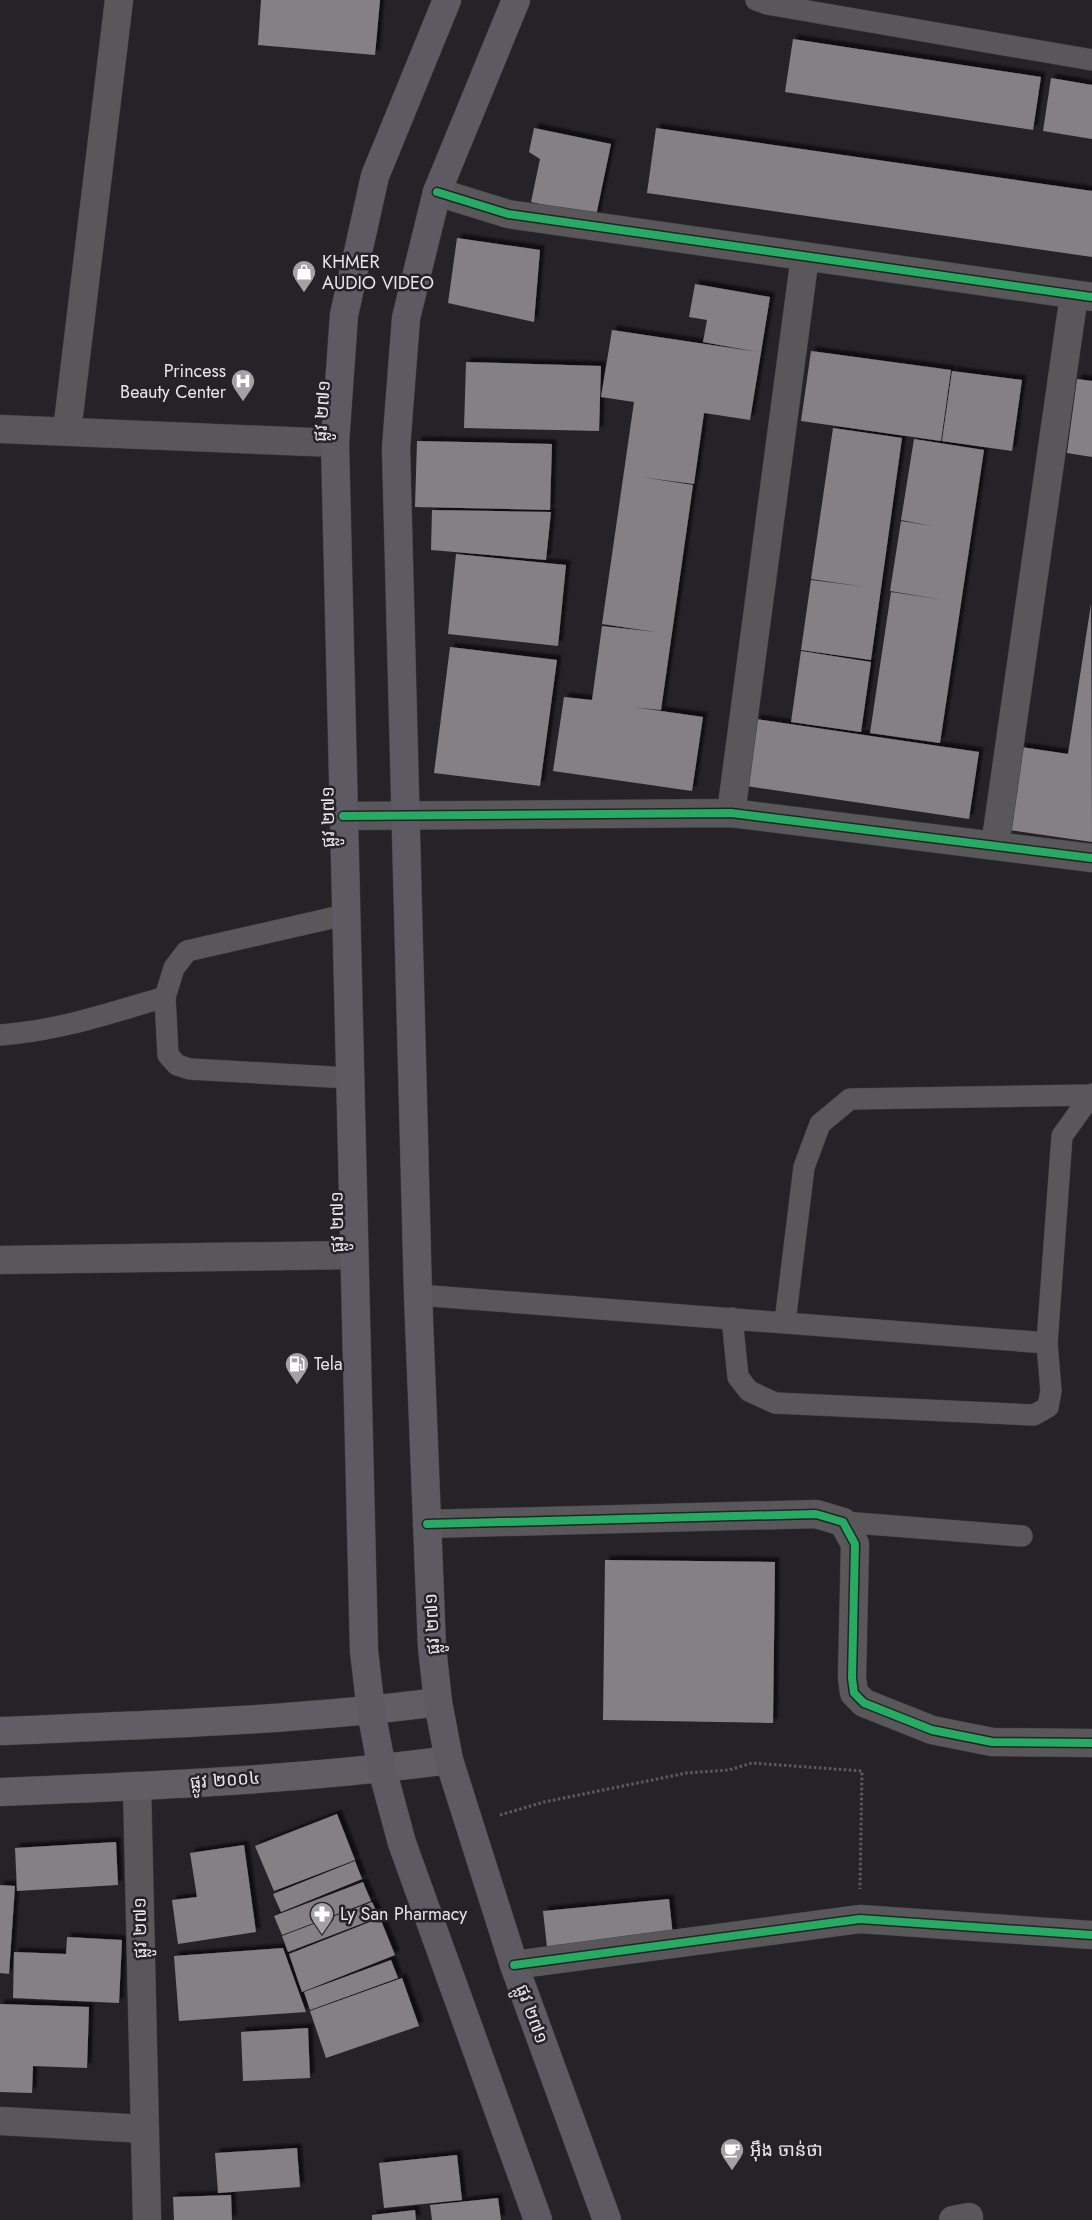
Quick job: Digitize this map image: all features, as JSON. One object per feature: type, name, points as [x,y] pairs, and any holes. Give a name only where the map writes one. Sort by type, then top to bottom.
[{"type":"main road","name":"ផ្លូវ ២៧១","points":[[447,0],[375,176],[344,315],[335,443],[364,1651],[371,1711],[382,1769],[402,1842],[538,2220]]},
{"type":"main road","name":"ផ្លូវ ២៧១","points":[[516,0],[437,192],[406,318],[396,448],[418,1295],[432,1647],[438,1702],[449,1760],[514,1965],[607,2220]]},
{"type":"main road","points":[[0,1730],[134,1725],[371,1711],[438,1702]]},
{"type":"main road","name":"ផ្លូវ ២០០៤","points":[[0,1792],[137,1786],[382,1769],[449,1760]]},
{"type":"street","points":[[67,431],[119,0]]},
{"type":"street","points":[[437,192],[508,214],[1083,296],[995,846]]},
{"type":"street","points":[[731,812],[805,256]]},
{"type":"street","points":[[0,429],[335,443]]},
{"type":"street","points":[[343,816],[731,812],[1092,858]]},
{"type":"street","points":[[0,1260],[353,1255]]},
{"type":"street","points":[[428,1524],[816,1514],[843,1522],[855,1544],[852,1678],[854,1693],[864,1703],[932,1730],[992,1742],[1092,1743]]},
{"type":"street","name":"ផ្លូវ ២៧១","points":[[137,1786],[147,2220]]},
{"type":"street","points":[[514,1965],[860,1919],[1092,1935]]},
{"type":"street","points":[[0,2121],[145,2129]]},
{"type":"lane","points":[[756,0],[767,4],[1092,60]]},
{"type":"lane","points":[[345,915],[187,951],[174,968],[165,997],[168,1055],[177,1065],[190,1069],[349,1078]]},
{"type":"lane","points":[[0,1035],[37,1032],[73,1025],[165,997]]},
{"type":"lane","points":[[732,1318],[738,1378],[748,1391],[775,1403],[1034,1415],[1048,1407],[1051,1391],[1047,1343],[1062,1136],[1091,1094]]},
{"type":"lane","points":[[785,1322],[804,1167],[820,1124],[850,1099],[1091,1094]]},
{"type":"lane","points":[[418,1295],[1047,1343]]},
{"type":"lane","points":[[843,1522],[1022,1536]]},
{"type":"path","points":[[469,1824],[544,1802],[686,1773],[730,1770],[752,1763],[862,1771],[860,1919]]},
{"type":"building","points":[[261,0],[380,0],[375,55],[258,45]]},
{"type":"building","points":[[793,39],[1041,77],[1033,130],[785,92]]},
{"type":"building","points":[[1051,78],[1092,85],[1092,139],[1043,131]]},
{"type":"building","points":[[534,128],[611,144],[596,216],[531,202],[540,159],[529,152]]},
{"type":"building","points":[[656,128],[1092,191],[1092,257],[647,193]]},
{"type":"building","points":[[457,238],[540,250],[534,322],[448,303]]},
{"type":"building","points":[[695,284],[770,297],[750,420],[704,413],[694,484],[640,477],[693,485],[661,710],[633,707],[703,717],[692,791],[553,771],[564,697],[592,700],[602,626],[656,632],[602,624],[634,402],[601,397],[612,330],[758,352],[703,342],[707,320],[689,317]]},
{"type":"building","points":[[811,351],[951,370],[941,441],[801,421]]},
{"type":"building","points":[[466,362],[601,366],[599,431],[464,428]]},
{"type":"building","points":[[952,371],[1022,380],[1012,451],[942,441]]},
{"type":"building","points":[[1077,379],[1092,381],[1092,457],[1067,453]]},
{"type":"building","points":[[833,428],[902,438],[871,660],[801,650],[811,580],[866,587],[811,579]]},
{"type":"building","points":[[914,439],[984,450],[940,743],[870,733],[891,592],[944,600],[890,591],[901,521],[932,526],[901,520]]},
{"type":"building","points":[[417,441],[552,444],[550,510],[415,507]]},
{"type":"building","points":[[432,510],[551,512],[546,560],[431,550]]},
{"type":"building","points":[[456,554],[566,565],[558,646],[448,634]]},
{"type":"building","points":[[1091,604],[1092,842],[1009,830],[1021,747],[1068,754]]},
{"type":"building","points":[[450,647],[557,660],[540,786],[434,773]]},
{"type":"building","points":[[801,651],[871,662],[861,732],[791,722]]},
{"type":"building","points":[[756,719],[979,752],[969,819],[746,786]]},
{"type":"building","points":[[605,1560],[775,1562],[773,1723],[603,1720]]},
{"type":"building","points":[[337,1814],[355,1860],[274,1891],[255,1846]]},
{"type":"building","points":[[116,1842],[118,1885],[17,1891],[15,1848]]},
{"type":"building","points":[[244,1845],[256,1932],[178,1944],[172,1900],[197,1897],[190,1853]]},
{"type":"building","points":[[355,1861],[362,1879],[281,1912],[273,1894]]},
{"type":"building","points":[[363,1882],[371,1901],[282,1935],[274,1916]]},
{"type":"building","points":[[0,1885],[15,1886],[9,1974],[0,1973]]},
{"type":"building","points":[[669,1899],[673,1936],[547,1947],[543,1911]]},
{"type":"building","points":[[372,1902],[379,1917],[288,1952],[282,1936]]},
{"type":"building","points":[[380,1918],[395,1955],[302,1992],[289,1954]]},
{"type":"building","points":[[67,1937],[122,1940],[119,2003],[13,1998],[14,1952],[66,1954]]},
{"type":"building","points":[[283,1948],[306,2012],[179,2021],[174,1956]]},
{"type":"building","points":[[391,1960],[398,1978],[310,2010],[304,1992]]},
{"type":"building","points":[[402,1978],[419,2026],[326,2058],[310,2011]]},
{"type":"building","points":[[0,2004],[89,2007],[87,2068],[33,2066],[32,2093],[0,2092]]},
{"type":"building","points":[[308,2028],[310,2078],[243,2081],[241,2032]]},
{"type":"building","points":[[297,2148],[300,2187],[218,2193],[215,2153]]},
{"type":"building","points":[[457,2155],[462,2200],[384,2208],[379,2163]]},
{"type":"building","points":[[231,2195],[232,2220],[174,2220],[173,2197]]},
{"type":"building","points":[[498,2198],[501,2220],[432,2220],[430,2205]]},
{"type":"building","points":[[415,2210],[416,2220],[372,2220],[372,2215]]},
{"type":"cycle path","points":[[437,192],[508,214],[1092,297]]},
{"type":"cycle path","points":[[343,816],[731,813],[1092,858]]},
{"type":"cycle path","points":[[427,1524],[816,1514],[843,1522],[855,1544],[852,1678],[854,1693],[864,1703],[932,1730],[992,1742],[1092,1743]]},
{"type":"cycle path","points":[[514,1965],[860,1919],[1092,1935]]},
{"type":"place","name":"KHMER AUDIO VIDEO","points":[[304,293]]},
{"type":"place","name":"Princess Beauty Center","points":[[243,402]]},
{"type":"place","name":"Tela","points":[[297,1385]]},
{"type":"place","name":"Ly San Pharmacy","points":[[322,1935]]},
{"type":"place","name":"អ៊ឹង ចាន់ថា","points":[[732,2171]]}]
